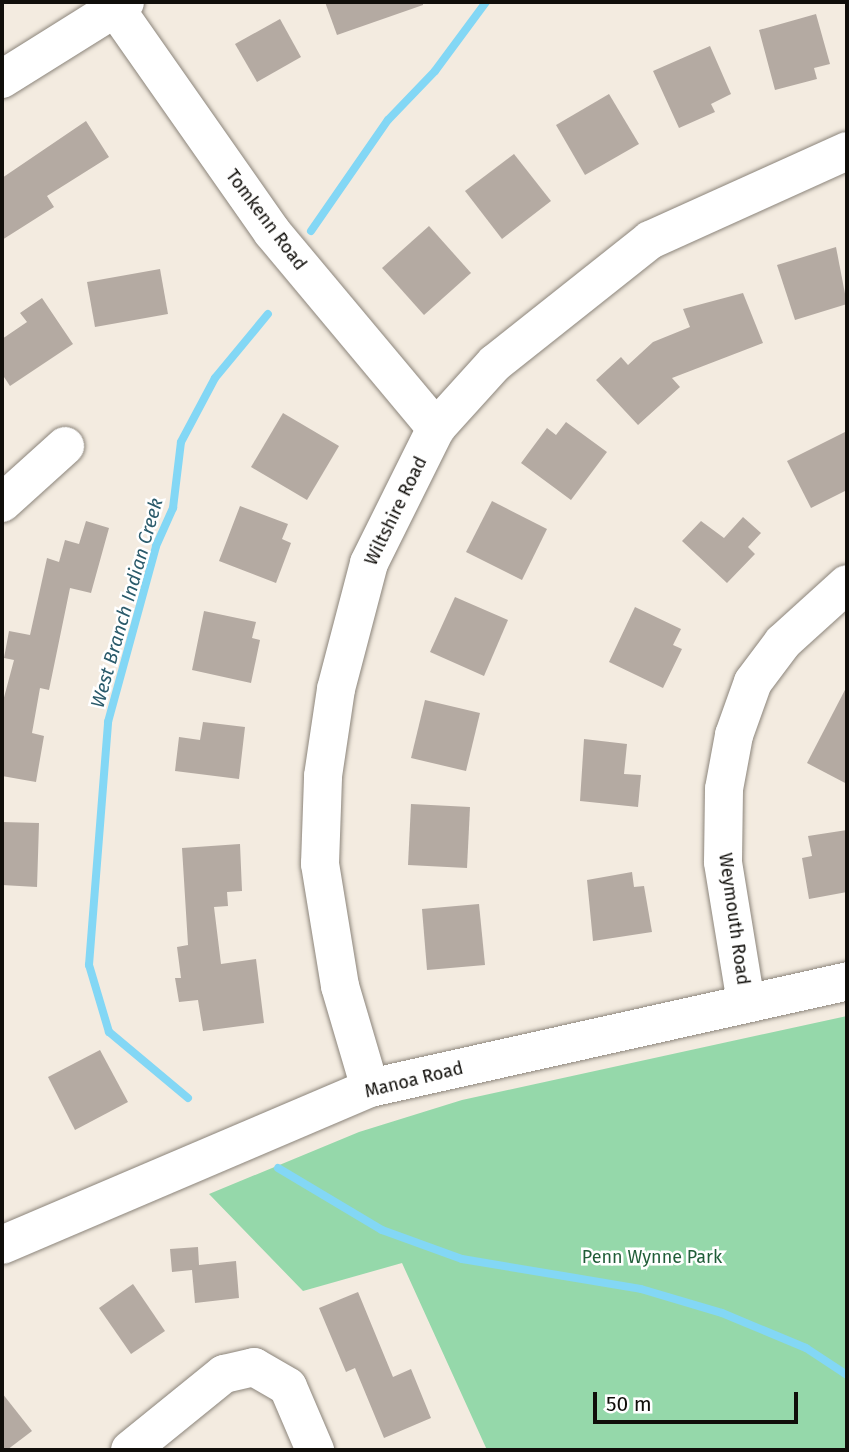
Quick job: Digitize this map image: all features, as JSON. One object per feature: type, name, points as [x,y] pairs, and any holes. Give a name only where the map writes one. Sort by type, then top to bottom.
[{"type":"street","points":[[2,79],[116,4]]},
{"type":"street","name":"Tomkenn Road","points":[[116,4],[272,232],[436,428]]},
{"type":"street","name":"Wiltshire Road","points":[[370,1088],[340,986],[320,864],[323,776],[335,689],[369,563],[436,428],[495,363],[650,240],[847,151]]},
{"type":"street","points":[[2,503],[65,446]]},
{"type":"street","name":"Weymouth Road","points":[[746,1003],[723,862],[724,789],[734,735],[753,682],[783,642],[847,584]]},
{"type":"street","name":"Manoa Road","points":[[2,1245],[370,1088],[847,981]]},
{"type":"street","points":[[130,1450],[212,1385],[244,1368],[276,1377],[297,1404],[316,1450]]},
{"type":"green space","name":"Penn Wynne Park","points":[[847,1016],[847,1450],[487,1450],[402,1263],[303,1291],[209,1194],[359,1132],[462,1100]]},
{"type":"building","points":[[325,2],[423,2],[423,5],[337,35]]},
{"type":"building","points":[[816,14],[830,64],[814,68],[817,79],[775,90],[759,30]]},
{"type":"building","points":[[280,19],[301,57],[257,82],[235,44]]},
{"type":"building","points":[[710,46],[731,94],[711,104],[715,112],[679,128],[653,71]]},
{"type":"building","points":[[609,94],[639,144],[585,175],[556,125]]},
{"type":"building","points":[[86,121],[109,157],[47,196],[54,207],[2,240],[2,178]]},
{"type":"building","points":[[514,154],[551,201],[502,239],[465,191]]},
{"type":"building","points":[[429,226],[471,273],[424,315],[382,268]]},
{"type":"building","points":[[836,247],[847,304],[795,320],[777,265]]},
{"type":"building","points":[[160,269],[168,314],[95,327],[87,282]]},
{"type":"building","points":[[743,293],[763,343],[672,378],[680,387],[638,425],[596,380],[621,357],[628,365],[653,342],[690,327],[683,309]]},
{"type":"building","points":[[42,298],[73,344],[10,386],[2,374],[2,339],[27,322],[20,313]]},
{"type":"building","points":[[283,413],[339,446],[307,500],[251,467]]},
{"type":"building","points":[[566,422],[607,452],[571,500],[521,463],[547,428],[556,435]]},
{"type":"building","points":[[847,431],[847,490],[811,508],[787,461]]},
{"type":"building","points":[[492,501],[547,529],[522,580],[466,552]]},
{"type":"building","points":[[240,506],[288,524],[282,539],[291,543],[276,583],[219,561]]},
{"type":"building","points":[[743,517],[761,533],[748,547],[755,554],[727,583],[682,541],[701,521],[724,538]]},
{"type":"building","points":[[86,521],[109,528],[91,593],[70,588],[49,690],[40,688],[32,733],[44,736],[36,782],[2,776],[2,705],[14,660],[4,658],[9,631],[30,635],[47,558],[59,562],[65,540],[79,544]]},
{"type":"building","points":[[455,597],[508,620],[484,676],[430,652]]},
{"type":"building","points":[[635,607],[681,629],[673,645],[682,649],[663,688],[609,662]]},
{"type":"building","points":[[204,611],[256,622],[252,638],[260,640],[251,683],[192,670]]},
{"type":"building","points":[[847,686],[847,784],[807,763]]},
{"type":"building","points":[[425,700],[480,713],[466,771],[411,758]]},
{"type":"building","points":[[203,722],[245,727],[239,779],[175,771],[179,737],[200,740]]},
{"type":"building","points":[[584,739],[627,744],[624,774],[641,775],[638,807],[580,801]]},
{"type":"building","points":[[411,804],[470,807],[467,868],[408,865]]},
{"type":"building","points":[[2,822],[39,823],[37,887],[2,885]]},
{"type":"building","points":[[847,830],[847,892],[809,899],[802,858],[812,856],[808,836]]},
{"type":"building","points":[[240,844],[242,891],[227,892],[228,906],[214,907],[221,964],[256,959],[264,1023],[203,1031],[198,1000],[179,1002],[175,978],[181,978],[177,947],[188,945],[182,848]]},
{"type":"building","points":[[632,872],[634,887],[644,886],[652,932],[593,941],[587,880]]},
{"type":"building","points":[[479,904],[485,965],[427,970],[422,909]]},
{"type":"building","points":[[100,1050],[128,1102],[75,1130],[48,1077]]},
{"type":"building","points":[[198,1247],[199,1265],[236,1261],[239,1298],[195,1303],[192,1270],[172,1272],[170,1249]]},
{"type":"building","points":[[133,1284],[165,1331],[131,1354],[99,1308]]},
{"type":"building","points":[[358,1292],[393,1377],[411,1369],[431,1418],[384,1438],[355,1368],[346,1372],[319,1308]]},
{"type":"building","points":[[2,1393],[32,1431],[7,1450],[2,1450]]},
{"type":"waterway","name":"West Branch Indian Creek","points":[[311,231],[388,120],[435,71],[486,2]]},
{"type":"waterway","name":"West Branch Indian Creek","points":[[188,1098],[109,1032],[89,965],[108,722],[156,546],[173,508],[181,442],[215,378],[268,314]]},
{"type":"waterway","name":"West Branch Indian Creek","points":[[278,1168],[382,1230],[462,1259],[641,1289],[722,1313],[806,1348],[847,1375]]}]
